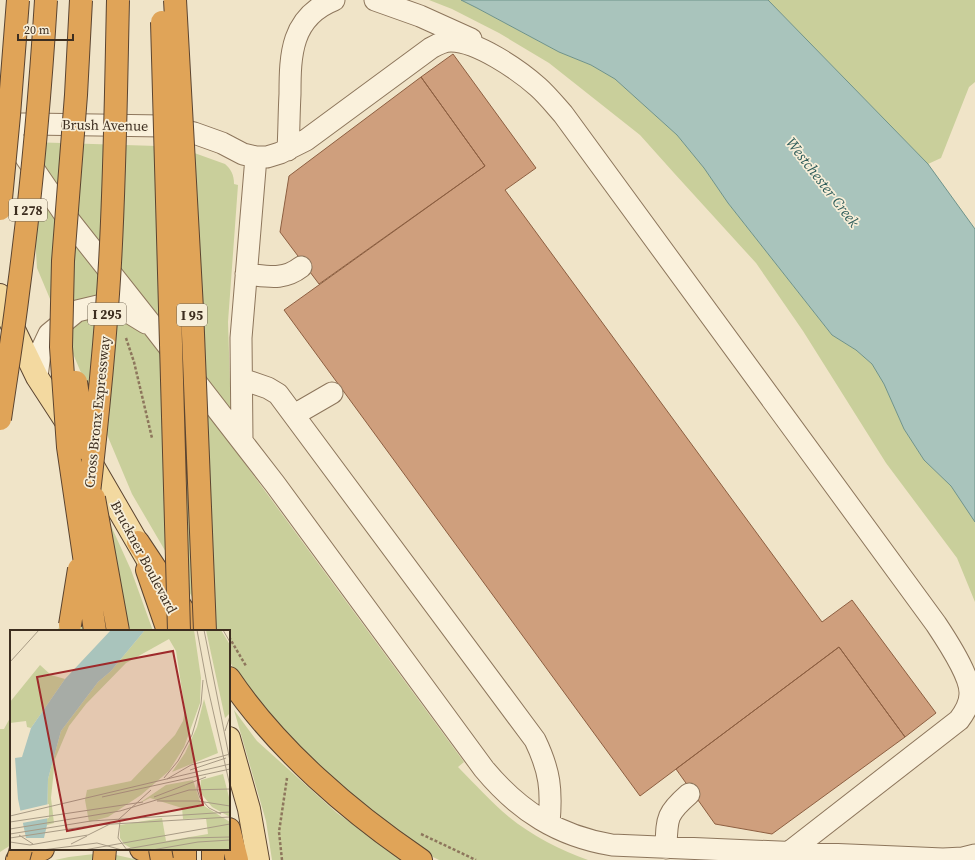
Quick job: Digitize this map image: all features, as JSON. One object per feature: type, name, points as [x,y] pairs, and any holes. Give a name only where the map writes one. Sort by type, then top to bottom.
[{"type":"highway","name":"I 278","points":[[0,209],[18,0]]},
{"type":"highway","name":"I 278","points":[[0,419],[27,223],[40,90],[46,0]]},
{"type":"highway","points":[[80,0],[76,95],[66,228],[61,322],[65,415],[73,484],[95,630]]},
{"type":"highway","name":"Cross Bronx Expressway","points":[[69,630],[86,518],[96,432],[106,320],[115,164],[118,0]]},
{"type":"highway","points":[[161,0],[179,630]]},
{"type":"highway","name":"I 95","points":[[175,0],[192,310],[205,630]]},
{"type":"highway","points":[[66,228],[69,315],[75,374],[103,551],[118,630]]},
{"type":"highway","points":[[138,542],[168,630]]},
{"type":"highway","points":[[138,542],[197,630]]},
{"type":"highway","points":[[230,679],[267,728],[315,776],[371,824],[421,860]]},
{"type":"highway","points":[[230,832],[237,860]]},
{"type":"highway","points":[[18,860],[22,850]]},
{"type":"highway","points":[[18,860],[41,850]]},
{"type":"highway","points":[[104,860],[105,850]]},
{"type":"highway","points":[[144,850],[170,860]]},
{"type":"highway","points":[[160,850],[162,860]]},
{"type":"highway","points":[[184,850],[185,860]]},
{"type":"main road","name":"Bruckner Boulevard","points":[[0,295],[8,317],[37,377],[78,440],[138,542],[183,630]]},
{"type":"main road","points":[[0,336],[37,377]]},
{"type":"main road","points":[[230,742],[249,809],[258,860]]},
{"type":"street","points":[[288,150],[290,64],[295,42],[306,20],[321,6],[334,0]]},
{"type":"street","points":[[375,0],[434,21],[499,54],[528,74],[554,99],[936,619],[952,645],[975,693]]},
{"type":"street","points":[[242,441],[241,338],[256,157],[267,157],[288,150],[315,133],[431,48],[444,42],[458,41],[475,47],[494,56],[519,72],[538,87],[563,114],[936,624],[952,650],[970,687],[970,700],[964,714],[952,726],[788,852]]},
{"type":"street","points":[[2,124],[65,215],[280,491],[484,769],[511,798],[549,824],[575,836],[599,843],[625,847],[943,859],[964,858],[975,855]]},
{"type":"street","name":"Brush Avenue","points":[[2,124],[150,125],[178,129],[208,138],[222,143],[243,154],[256,157]]},
{"type":"street","points":[[246,274],[280,277],[294,272],[301,267]]},
{"type":"street","points":[[37,377],[40,353],[49,334],[77,311],[98,306],[114,307],[128,312],[155,329]]},
{"type":"street","points":[[242,379],[268,388],[278,394],[535,740],[549,776],[551,802],[549,824]]},
{"type":"street","points":[[294,415],[332,393]]},
{"type":"street","points":[[666,848],[669,817],[678,804],[690,794]]},
{"type":"path","points":[[125,336],[134,362],[153,443]]},
{"type":"path","points":[[230,639],[249,670]]},
{"type":"path","points":[[282,860],[279,832],[288,774]]},
{"type":"path","points":[[416,831],[476,860]]},
{"type":"green space","points":[[429,0],[461,0],[559,52],[591,65],[615,79],[677,135],[704,168],[728,203],[832,335],[856,350],[872,364],[884,384],[904,429],[924,460],[951,486],[975,522],[975,602],[957,558],[886,463],[803,331],[756,263],[640,135],[549,63],[499,33],[452,9]]},
{"type":"green space","points":[[768,0],[975,0],[975,82],[969,87],[941,158],[928,164]]},
{"type":"green space","points":[[29,142],[157,146],[186,150],[225,164],[229,168],[233,175],[234,184],[238,185],[228,322],[232,446],[464,762],[458,767],[496,805],[518,824],[547,842],[588,860],[439,860],[374,815],[326,773],[245,689],[230,662],[230,630],[211,630],[132,494],[37,268]]},
{"type":"green space","points":[[84,466],[131,570],[153,630],[58,630],[105,542]]},
{"type":"green space","points":[[234,710],[257,741],[337,813],[403,860],[272,860],[266,821]]},
{"type":"green space","points":[[10,718],[10,846],[0,852],[0,729],[4,729]]},
{"type":"green space","points":[[94,854],[116,855],[139,860],[55,860]]},
{"type":"water","name":"Westchester Creek","points":[[461,0],[768,0],[928,164],[975,229],[975,522],[951,486],[924,460],[904,429],[884,384],[872,364],[856,350],[832,335],[728,203],[704,168],[677,135],[615,79],[591,65],[559,52]]},
{"type":"building","points":[[453,54],[536,168],[505,190],[822,622],[852,600],[936,713],[905,737],[839,647],[640,796],[284,310],[485,166],[421,77]]},
{"type":"building","points":[[421,77],[485,166],[319,284],[280,232],[289,176]]},
{"type":"building","points":[[839,647],[905,737],[772,834],[715,824],[676,769]]}]
